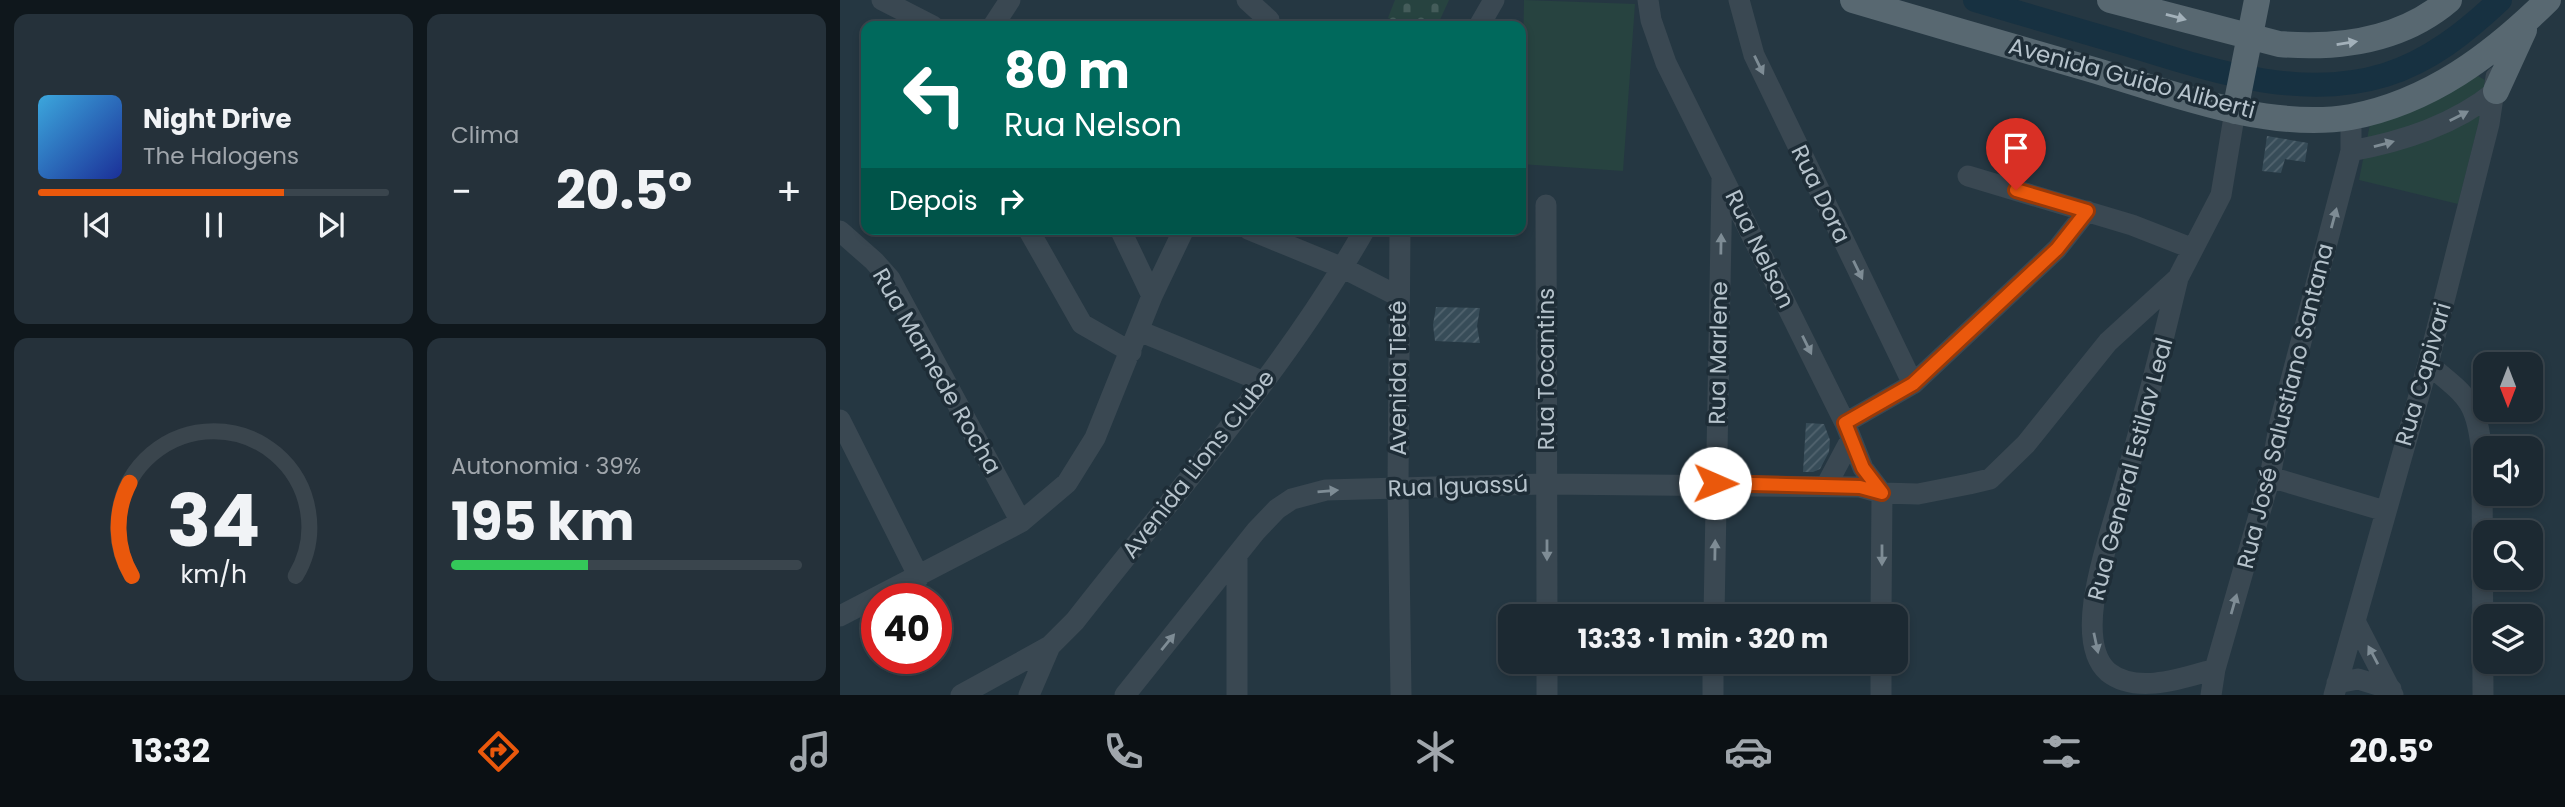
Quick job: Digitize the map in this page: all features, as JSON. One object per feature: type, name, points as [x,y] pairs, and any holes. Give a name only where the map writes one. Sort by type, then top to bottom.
[{"type":"main road","name":"Avenida Guido Aliberti","points":[[1853,0],[2236,104],[2309,119],[2351,117],[2404,102],[2436,88],[2493,51],[2548,0]]},
{"type":"main road","points":[[2110,0],[2249,43],[2306,46],[2351,43],[2401,30],[2449,0]]},
{"type":"main road","points":[[2236,104],[2257,0]]},
{"type":"main road","points":[[2496,91],[2529,19]]},
{"type":"street","points":[[882,0],[923,21]]},
{"type":"street","points":[[996,21],[1010,0]]},
{"type":"street","points":[[1247,0],[1266,21]]},
{"type":"street","points":[[1269,21],[1278,0]]},
{"type":"street","points":[[1482,21],[1494,0]]},
{"type":"street","name":"Rua Nelson","points":[[1648,0],[1651,20],[1667,63],[1848,432],[1863,468],[1882,493]]},
{"type":"street","name":"Rua Dora","points":[[1739,0],[1754,55],[1913,384]]},
{"type":"street","name":"Rua Capivari","points":[[2335,689],[2428,364],[2496,91],[2493,51]]},
{"type":"street","points":[[2351,151],[2417,135],[2479,105],[2496,91]]},
{"type":"street","points":[[2178,278],[2221,195],[2236,104]]},
{"type":"street","name":"Rua José Salustiano Santana","points":[[2211,695],[2215,670],[2270,477],[2280,422],[2351,151],[2351,117]]},
{"type":"street","name":"Rua Marlene","points":[[1714,604],[1723,174]]},
{"type":"street","points":[[1968,176],[2087,211],[2192,248]]},
{"type":"street","name":"Rua Tocantins","points":[[1546,205],[1547,604]]},
{"type":"street","points":[[1826,486],[1848,432],[1913,384],[2057,249],[2087,211]]},
{"type":"street","name":"Rua Mamede Rocha","points":[[840,231],[890,279],[1021,522]]},
{"type":"street","points":[[1031,235],[1085,328],[1132,352]]},
{"type":"street","points":[[1123,235],[1152,296]]},
{"type":"street","points":[[840,616],[1021,522],[1067,483],[1084,460],[1132,352],[1152,296],[1181,235]]},
{"type":"street","points":[[1263,235],[1343,268],[1398,296]]},
{"type":"street","name":"Avenida Lions Clube","points":[[1029,695],[1050,646],[1075,621],[1264,382],[1343,268],[1362,235]]},
{"type":"street","name":"Avenida Tietê","points":[[1400,235],[1398,488],[1401,695]]},
{"type":"street","name":"Rua Iguassú","points":[[1125,695],[1276,509],[1292,499],[1326,490],[1546,484],[1715,483],[1860,487],[1882,493],[1936,492],[1990,479],[2026,444],[2108,342],[2178,278]]},
{"type":"street","name":"Rua General Estilav Leal","points":[[2178,278],[2152,388],[2100,572],[2093,603],[2094,643],[2108,671],[2133,684],[2173,681],[2215,670]]},
{"type":"street","points":[[1139,331],[1264,382]]},
{"type":"street","points":[[2428,364],[2463,393],[2479,421],[2483,695]]},
{"type":"street","points":[[840,420],[919,577]]},
{"type":"street","points":[[2270,477],[2385,511]]},
{"type":"street","points":[[1881,604],[1882,493]]},
{"type":"street","points":[[1237,556],[1237,695]]},
{"type":"street","points":[[2354,621],[2392,692]]},
{"type":"street","points":[[961,695],[1050,646]]},
{"type":"street","points":[[1547,674],[1547,695]]},
{"type":"street","points":[[1713,674],[1713,695]]},
{"type":"street","points":[[1881,674],[1881,695]]},
{"type":"street","points":[[2335,689],[2358,679],[2392,692]]},
{"type":"green space","points":[[1395,0],[1449,0],[1439,21],[1395,21],[1388,18]]},
{"type":"green space","points":[[1524,0],[1635,4],[1623,171],[1526,164],[1526,21],[1524,21]]},
{"type":"green space","points":[[2478,76],[2485,80],[2480,118],[2458,204],[2359,180],[2370,124]]},
{"type":"building","points":[[2267,136],[2308,143],[2305,162],[2285,159],[2281,173],[2262,171]]},
{"type":"building","points":[[1436,307],[1480,308],[1477,326],[1480,343],[1435,341],[1433,325]]},
{"type":"building","points":[[1806,423],[1824,424],[1830,440],[1829,452],[1820,469],[1813,472],[1803,472]]},
{"type":"waterway","points":[[1975,0],[2223,72],[2288,84],[2321,85],[2385,75],[2417,62],[2461,34],[2500,0]]},
{"type":"route","points":[[1715,483],[1860,487],[1882,493],[1857,458],[1845,423],[1913,384],[2057,249],[2087,211],[2016,190]]}]
